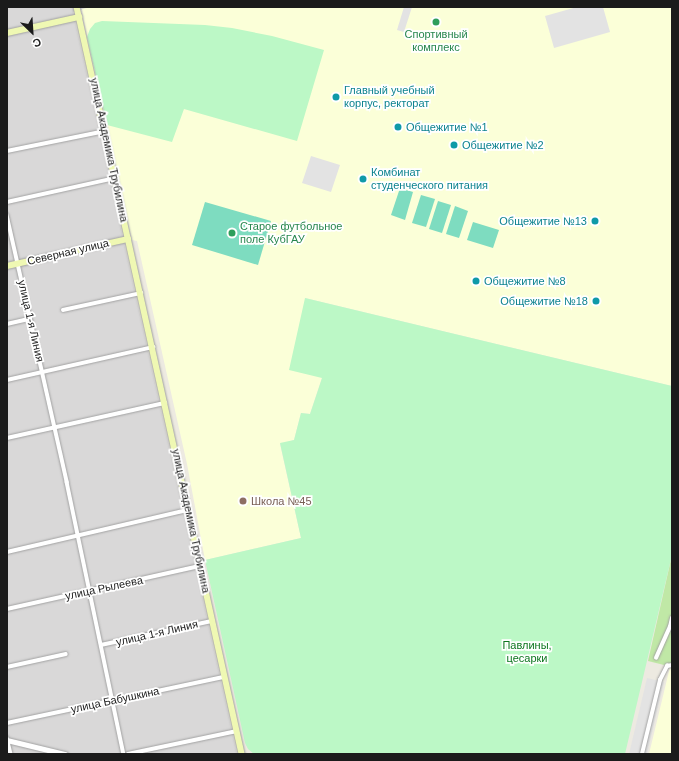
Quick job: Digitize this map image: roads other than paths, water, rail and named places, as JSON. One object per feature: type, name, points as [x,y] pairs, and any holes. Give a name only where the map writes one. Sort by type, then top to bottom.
[{"type":"main road","name":"улица Академика Трубилина","points":[[77,7],[241,752],[246,754]]},
{"type":"main road","points":[[7,32],[79,16]]},
{"type":"main road","name":"Северная улица","points":[[7,266],[128,238]]},
{"type":"street","points":[[7,151],[104,131]]},
{"type":"street","points":[[7,202],[115,178]]},
{"type":"street","name":"улица 1-я Линия","points":[[7,215],[90,590],[124,754]]},
{"type":"street","points":[[63,310],[141,293]]},
{"type":"street","points":[[7,324],[29,319]]},
{"type":"street","points":[[7,380],[153,348]]},
{"type":"street","points":[[7,438],[164,403]]},
{"type":"street","points":[[7,552],[78,537],[188,510]]},
{"type":"street","name":"улица Рылеева","points":[[7,609],[200,566]]},
{"type":"street","points":[[656,658],[671,628],[672,618]]},
{"type":"street","name":"улица 1-я Линия","points":[[101,646],[212,621]]},
{"type":"street","points":[[7,667],[66,654]]},
{"type":"street","points":[[642,754],[664,669],[667,666],[672,665]]},
{"type":"street","name":"улица Бабушкина","points":[[7,723],[224,676]]},
{"type":"street","points":[[128,754],[237,731]]},
{"type":"street","points":[[7,739],[12,754]]},
{"type":"street","points":[[7,739],[65,754]]},
{"type":"place","name":"Спортивный комплекс","points":[[436,22]]},
{"type":"place","name":"Главный учебный корпус, ректорат","points":[[336,97]]},
{"type":"place","name":"Общежитие №1","points":[[398,127]]},
{"type":"place","name":"Общежитие №2","points":[[454,145]]},
{"type":"place","name":"Комбинат студенческого питания","points":[[363,179]]},
{"type":"place","name":"Общежитие №13","points":[[595,221]]},
{"type":"place","name":"Старое футбольное поле КубГАУ","points":[[232,233]]},
{"type":"place","name":"Общежитие №8","points":[[476,281]]},
{"type":"place","name":"Общежитие №18","points":[[596,301]]},
{"type":"place","name":"Школа №45","points":[[243,501]]},
{"type":"park label","name":"Павлины, цесарки","points":[[527,652]]}]
